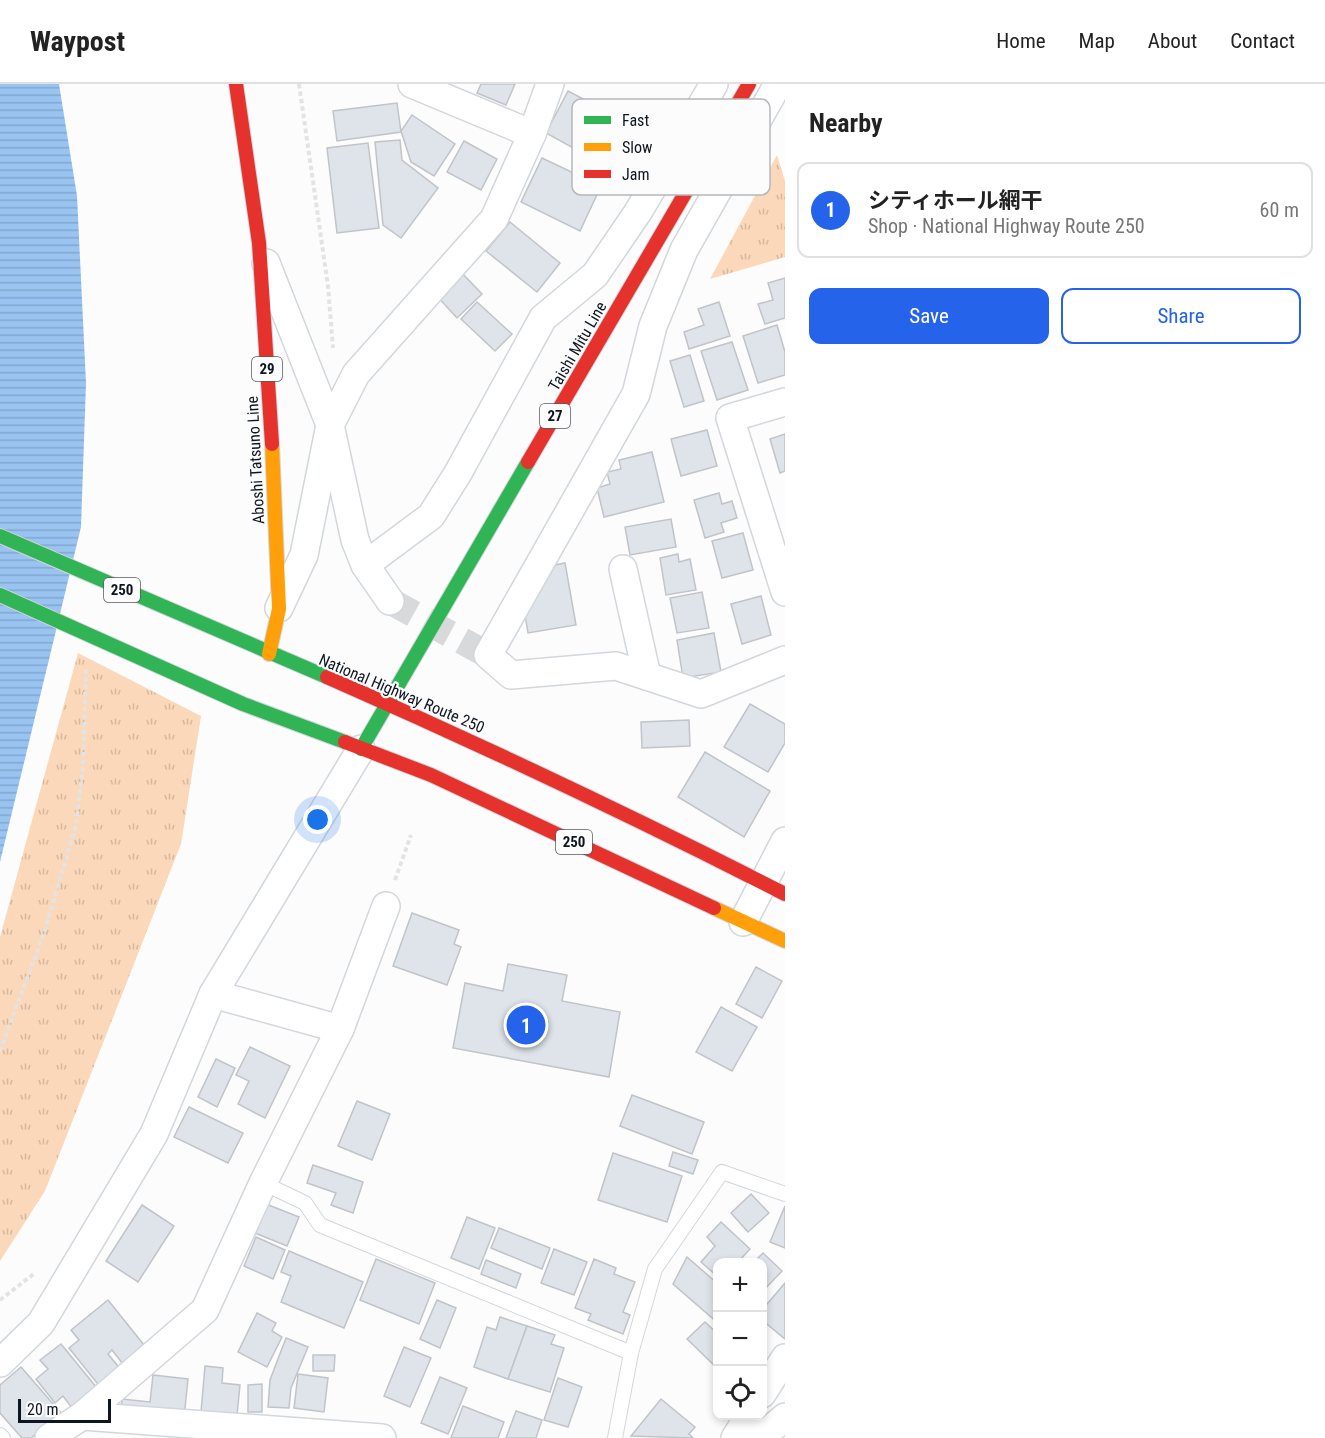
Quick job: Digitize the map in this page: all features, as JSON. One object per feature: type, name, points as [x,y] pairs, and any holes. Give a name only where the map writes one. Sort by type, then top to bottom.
[{"type":"main road","name":"Aboshi Tatsuno Line","points":[[236,84],[259,243],[272,437],[279,609],[269,654]]},
{"type":"main road","name":"Taishi Mitu Line","points":[[740,99],[749,84]]},
{"type":"main road","name":"Taishi Mitu Line","points":[[361,749],[684,195]]},
{"type":"main road","name":"National Highway Route 250","points":[[0,537],[387,704],[641,820],[774,889]]},
{"type":"main road","name":"250","points":[[0,595],[243,704],[431,775],[785,942]]},
{"type":"street","points":[[412,84],[532,134]]},
{"type":"street","points":[[279,609],[304,555],[330,425],[356,374],[494,219],[532,134],[550,84]]},
{"type":"street","points":[[705,99],[714,84]]},
{"type":"street","points":[[770,99],[778,84]]},
{"type":"street","points":[[365,565],[431,516],[458,473],[543,318],[595,275],[648,195]]},
{"type":"street","points":[[715,195],[684,250],[652,326],[636,394],[488,655],[511,675],[616,666],[701,694],[785,660]]},
{"type":"street","points":[[259,243],[330,425],[355,540],[365,565],[390,600]]},
{"type":"street","points":[[785,402],[730,418],[785,592]]},
{"type":"street","points":[[623,569],[647,676]]},
{"type":"street","points":[[0,1363],[41,1323],[154,1134],[213,994],[361,749]]},
{"type":"street","points":[[743,922],[774,889],[785,841]]},
{"type":"street","points":[[49,1438],[82,1416],[205,1310],[263,1183],[340,1029],[386,906]]},
{"type":"street","points":[[213,994],[340,1029]]},
{"type":"street","points":[[767,1386],[785,1358]]},
{"type":"street","points":[[82,1416],[351,1438],[382,1438]]},
{"type":"street","points":[[760,1438],[785,1417]]},
{"type":"street","points":[[735,1438],[746,1420]]},
{"type":"lane","points":[[615,1438],[631,1353],[655,1269],[722,1172],[785,1194]]},
{"type":"lane","points":[[263,1183],[305,1203],[320,1226],[631,1353]]},
{"type":"path","points":[[299,84],[328,286],[333,350]]},
{"type":"path","points":[[0,1051],[44,933],[76,825],[83,766],[86,665]]},
{"type":"path","points":[[386,906],[411,835]]},
{"type":"green space","points":[[777,155],[785,181],[785,257],[710,279],[755,195],[770,195],[770,168]]},
{"type":"green space","points":[[78,653],[201,716],[181,844],[45,1191],[0,1261],[0,937]]},
{"type":"water","points":[[0,84],[59,84],[77,196],[86,383],[81,527],[0,862]]},
{"type":"building","points":[[481,84],[515,84],[506,105],[477,93]]},
{"type":"building","points":[[568,91],[583,99],[572,99],[572,147],[546,133]]},
{"type":"building","points":[[397,103],[401,132],[337,141],[333,111]]},
{"type":"building","points":[[412,115],[455,144],[434,176],[411,162],[401,131]]},
{"type":"building","points":[[400,140],[402,160],[438,188],[401,238],[383,225],[375,142]]},
{"type":"building","points":[[464,141],[497,159],[481,190],[447,172]]},
{"type":"building","points":[[368,143],[379,228],[337,233],[327,148]]},
{"type":"building","points":[[542,158],[572,172],[572,195],[597,195],[580,231],[521,202]]},
{"type":"building","points":[[510,222],[560,263],[537,292],[486,251]]},
{"type":"building","points":[[460,271],[482,294],[457,318],[436,295]]},
{"type":"building","points":[[785,278],[785,318],[765,324],[758,304],[773,300],[768,283]]},
{"type":"building","points":[[477,302],[512,334],[495,351],[461,319]]},
{"type":"building","points":[[719,302],[730,336],[689,349],[684,332],[704,325],[698,309]]},
{"type":"building","points":[[777,325],[785,352],[785,375],[758,383],[743,336]]},
{"type":"building","points":[[732,342],[748,390],[717,400],[701,351]]},
{"type":"building","points":[[690,355],[704,401],[684,407],[670,361]]},
{"type":"building","points":[[707,430],[717,466],[681,476],[671,439]]},
{"type":"building","points":[[785,434],[785,471],[780,473],[770,439]]},
{"type":"building","points":[[652,452],[664,502],[604,517],[597,488],[610,484],[607,472],[621,469],[619,460]]},
{"type":"building","points":[[719,493],[722,504],[732,501],[737,518],[721,523],[724,532],[705,538],[694,500]]},
{"type":"building","points":[[671,519],[676,547],[630,555],[625,527]]},
{"type":"building","points":[[743,533],[753,570],[722,578],[712,541]]},
{"type":"building","points":[[678,554],[679,562],[690,559],[696,590],[666,595],[660,558]]},
{"type":"building","points":[[565,563],[576,625],[528,633],[525,615],[555,565]]},
{"type":"building","points":[[702,592],[709,628],[677,633],[670,598]]},
{"type":"building","points":[[761,596],[771,635],[742,644],[731,604]]},
{"type":"building","points":[[714,633],[721,672],[683,678],[677,640]]},
{"type":"building","points":[[750,704],[785,724],[785,743],[768,772],[724,747]]},
{"type":"building","points":[[689,720],[690,746],[642,748],[641,722]]},
{"type":"building","points":[[705,752],[770,791],[744,837],[678,797]]},
{"type":"building","points":[[412,913],[459,930],[454,944],[461,947],[447,985],[393,966]]},
{"type":"building","points":[[508,964],[567,975],[562,1001],[620,1012],[609,1077],[453,1048],[465,983],[503,991]]},
{"type":"building","points":[[756,967],[782,981],[762,1018],[736,1004]]},
{"type":"building","points":[[721,1007],[757,1027],[732,1071],[696,1052]]},
{"type":"building","points":[[250,1047],[290,1066],[265,1118],[238,1104],[249,1081],[236,1075]]},
{"type":"building","points":[[216,1059],[235,1068],[217,1107],[198,1097]]},
{"type":"building","points":[[632,1095],[704,1122],[692,1154],[620,1126]]},
{"type":"building","points":[[357,1101],[390,1114],[372,1160],[338,1146]]},
{"type":"building","points":[[189,1107],[243,1133],[228,1163],[174,1137]]},
{"type":"building","points":[[673,1152],[698,1160],[693,1174],[669,1166]]},
{"type":"building","points":[[613,1153],[682,1176],[667,1222],[598,1200]]},
{"type":"building","points":[[313,1165],[363,1182],[353,1213],[331,1205],[336,1193],[307,1183]]},
{"type":"building","points":[[751,1194],[769,1213],[748,1232],[731,1213]]},
{"type":"building","points":[[266,1204],[299,1217],[287,1246],[255,1233]]},
{"type":"building","points":[[142,1205],[174,1226],[138,1282],[106,1261]]},
{"type":"building","points":[[785,1206],[785,1248],[770,1242]]},
{"type":"building","points":[[467,1217],[495,1228],[479,1269],[451,1258]]},
{"type":"building","points":[[721,1222],[750,1249],[742,1258],[713,1258],[713,1273],[701,1262],[715,1246],[707,1237]]},
{"type":"building","points":[[499,1228],[550,1248],[542,1269],[491,1248]]},
{"type":"building","points":[[256,1237],[285,1250],[273,1279],[244,1266]]},
{"type":"building","points":[[554,1249],[587,1262],[574,1295],[541,1283]]},
{"type":"building","points":[[289,1251],[363,1282],[344,1328],[281,1302],[291,1276],[281,1272]]},
{"type":"building","points":[[763,1253],[782,1271],[767,1287],[767,1258],[758,1258]]},
{"type":"building","points":[[687,1257],[713,1280],[713,1319],[673,1284]]},
{"type":"building","points":[[376,1259],[435,1283],[419,1324],[360,1300]]},
{"type":"building","points":[[594,1259],[616,1268],[614,1274],[635,1282],[623,1312],[630,1315],[623,1334],[588,1320],[591,1314],[575,1308]]},
{"type":"building","points":[[486,1260],[521,1274],[516,1288],[481,1274]]},
{"type":"building","points":[[785,1283],[785,1339],[767,1324],[767,1304]]},
{"type":"building","points":[[108,1300],[148,1350],[126,1368],[112,1350],[108,1354],[122,1371],[101,1388],[69,1348],[79,1340],[71,1330]]},
{"type":"building","points":[[437,1300],[456,1308],[440,1348],[420,1339]]},
{"type":"building","points":[[257,1313],[276,1323],[272,1331],[282,1337],[267,1367],[238,1352]]},
{"type":"building","points":[[500,1317],[527,1326],[508,1379],[474,1367],[487,1327],[496,1330]]},
{"type":"building","points":[[705,1322],[713,1329],[713,1364],[687,1339]]},
{"type":"building","points":[[527,1326],[555,1335],[551,1344],[564,1348],[550,1392],[508,1379]]},
{"type":"building","points":[[286,1338],[308,1347],[291,1388],[289,1408],[268,1407],[270,1380]]},
{"type":"building","points":[[61,1344],[97,1388],[72,1408],[63,1396],[55,1403],[36,1379],[48,1369],[40,1360]]},
{"type":"building","points":[[404,1347],[431,1358],[410,1407],[384,1396]]},
{"type":"building","points":[[313,1355],[335,1355],[334,1371],[313,1371]]},
{"type":"building","points":[[205,1366],[223,1368],[222,1383],[240,1385],[237,1415],[201,1412]]},
{"type":"building","points":[[21,1367],[61,1413],[31,1438],[22,1438],[0,1413],[0,1385]]},
{"type":"building","points":[[298,1374],[328,1378],[324,1412],[294,1408]]},
{"type":"building","points":[[153,1375],[188,1379],[184,1418],[121,1412],[122,1399],[150,1402]]},
{"type":"building","points":[[440,1377],[467,1388],[448,1434],[421,1423]]},
{"type":"building","points":[[558,1378],[582,1387],[568,1427],[544,1420]]},
{"type":"building","points":[[262,1384],[262,1412],[248,1412],[248,1385]]},
{"type":"building","points":[[661,1399],[695,1427],[689,1434],[693,1438],[631,1436]]},
{"type":"building","points":[[463,1406],[504,1422],[498,1438],[451,1438]]},
{"type":"building","points":[[516,1411],[542,1420],[536,1438],[506,1438]]},
{"type":"tunnel","points":[[390,601],[488,655]]},
{"type":"traffic: fast","points":[[361,749],[528,462]]},
{"type":"traffic: fast","points":[[0,536],[327,677]]},
{"type":"traffic: fast","points":[[0,595],[243,704],[345,742]]},
{"type":"traffic: slow","points":[[269,654],[279,609],[272,444]]},
{"type":"traffic: slow","points":[[714,908],[785,941]]},
{"type":"traffic: jam","points":[[236,84],[259,243],[272,444]]},
{"type":"traffic: jam","points":[[740,99],[749,84]]},
{"type":"traffic: jam","points":[[528,462],[684,195]]},
{"type":"traffic: jam","points":[[327,677],[558,782],[785,894]]},
{"type":"traffic: jam","points":[[345,742],[431,775],[714,908]]},
{"type":"place","name":"シティホール網干","points":[[526,1025]]}]
